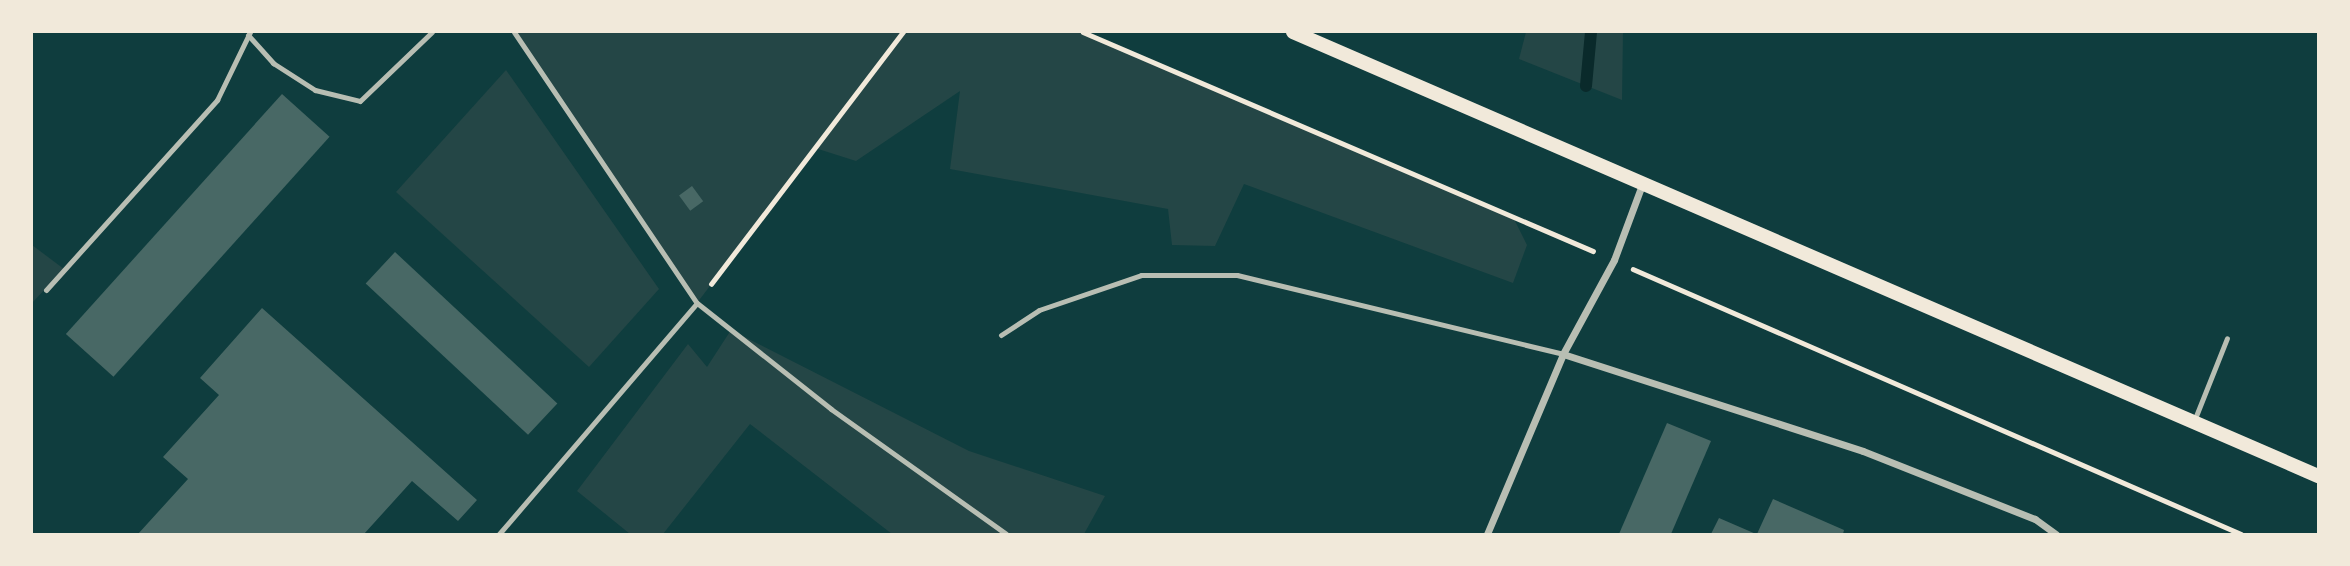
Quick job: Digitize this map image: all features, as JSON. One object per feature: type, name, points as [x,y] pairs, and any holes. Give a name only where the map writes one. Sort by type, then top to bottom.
[{"type":"main road","points":[[1293,32],[1643,181],[2319,476]]},
{"type":"street","points":[[1488,534],[1563,354],[1614,260],[1643,181]]},
{"type":"street","points":[[1563,354],[1863,451],[2035,519],[2056,534]]},
{"type":"lane","points":[[46,290],[217,100],[249,33],[273,63],[315,90],[360,101],[432,32]]},
{"type":"lane","points":[[514,32],[697,303],[831,409],[1006,534]]},
{"type":"lane","points":[[1001,335],[1039,310],[1141,275],[1237,275],[1563,354]]},
{"type":"lane","points":[[499,534],[697,303]]},
{"type":"lane","points":[[2194,421],[2227,338]]},
{"type":"path","points":[[697,303],[903,32]]},
{"type":"path","points":[[1083,32],[2241,534]]},
{"type":"shaded area","points":[[514,32],[1083,32],[1513,217],[1527,245],[1513,283],[1244,184],[1215,246],[1172,245],[1168,209],[950,169],[960,91],[856,161],[815,148],[697,303]]},
{"type":"shaded area","points":[[1526,32],[1623,32],[1622,100],[1519,59]]},
{"type":"shaded area","points":[[506,70],[659,289],[589,367],[396,192]]},
{"type":"shaded area","points":[[32,245],[64,269],[32,303]]},
{"type":"shaded area","points":[[731,330],[969,451],[1105,496],[1084,534],[892,534],[750,424],[663,534],[630,534],[577,491],[688,344],[707,367]]},
{"type":"building","points":[[282,94],[330,137],[113,377],[66,334]]},
{"type":"building","points":[[692,186],[703,201],[690,211],[679,195]]},
{"type":"building","points":[[395,252],[557,403],[528,435],[366,283]]},
{"type":"building","points":[[262,308],[477,500],[458,521],[412,481],[364,534],[138,534],[188,479],[163,457],[219,395],[200,378]]},
{"type":"building","points":[[1667,423],[1711,441],[1671,534],[1619,534]]},
{"type":"building","points":[[1773,499],[1844,530],[1843,534],[1757,534]]},
{"type":"building","points":[[1719,518],[1756,534],[1711,534]]},
{"type":"waterway","points":[[1586,86],[1591,32]]}]
